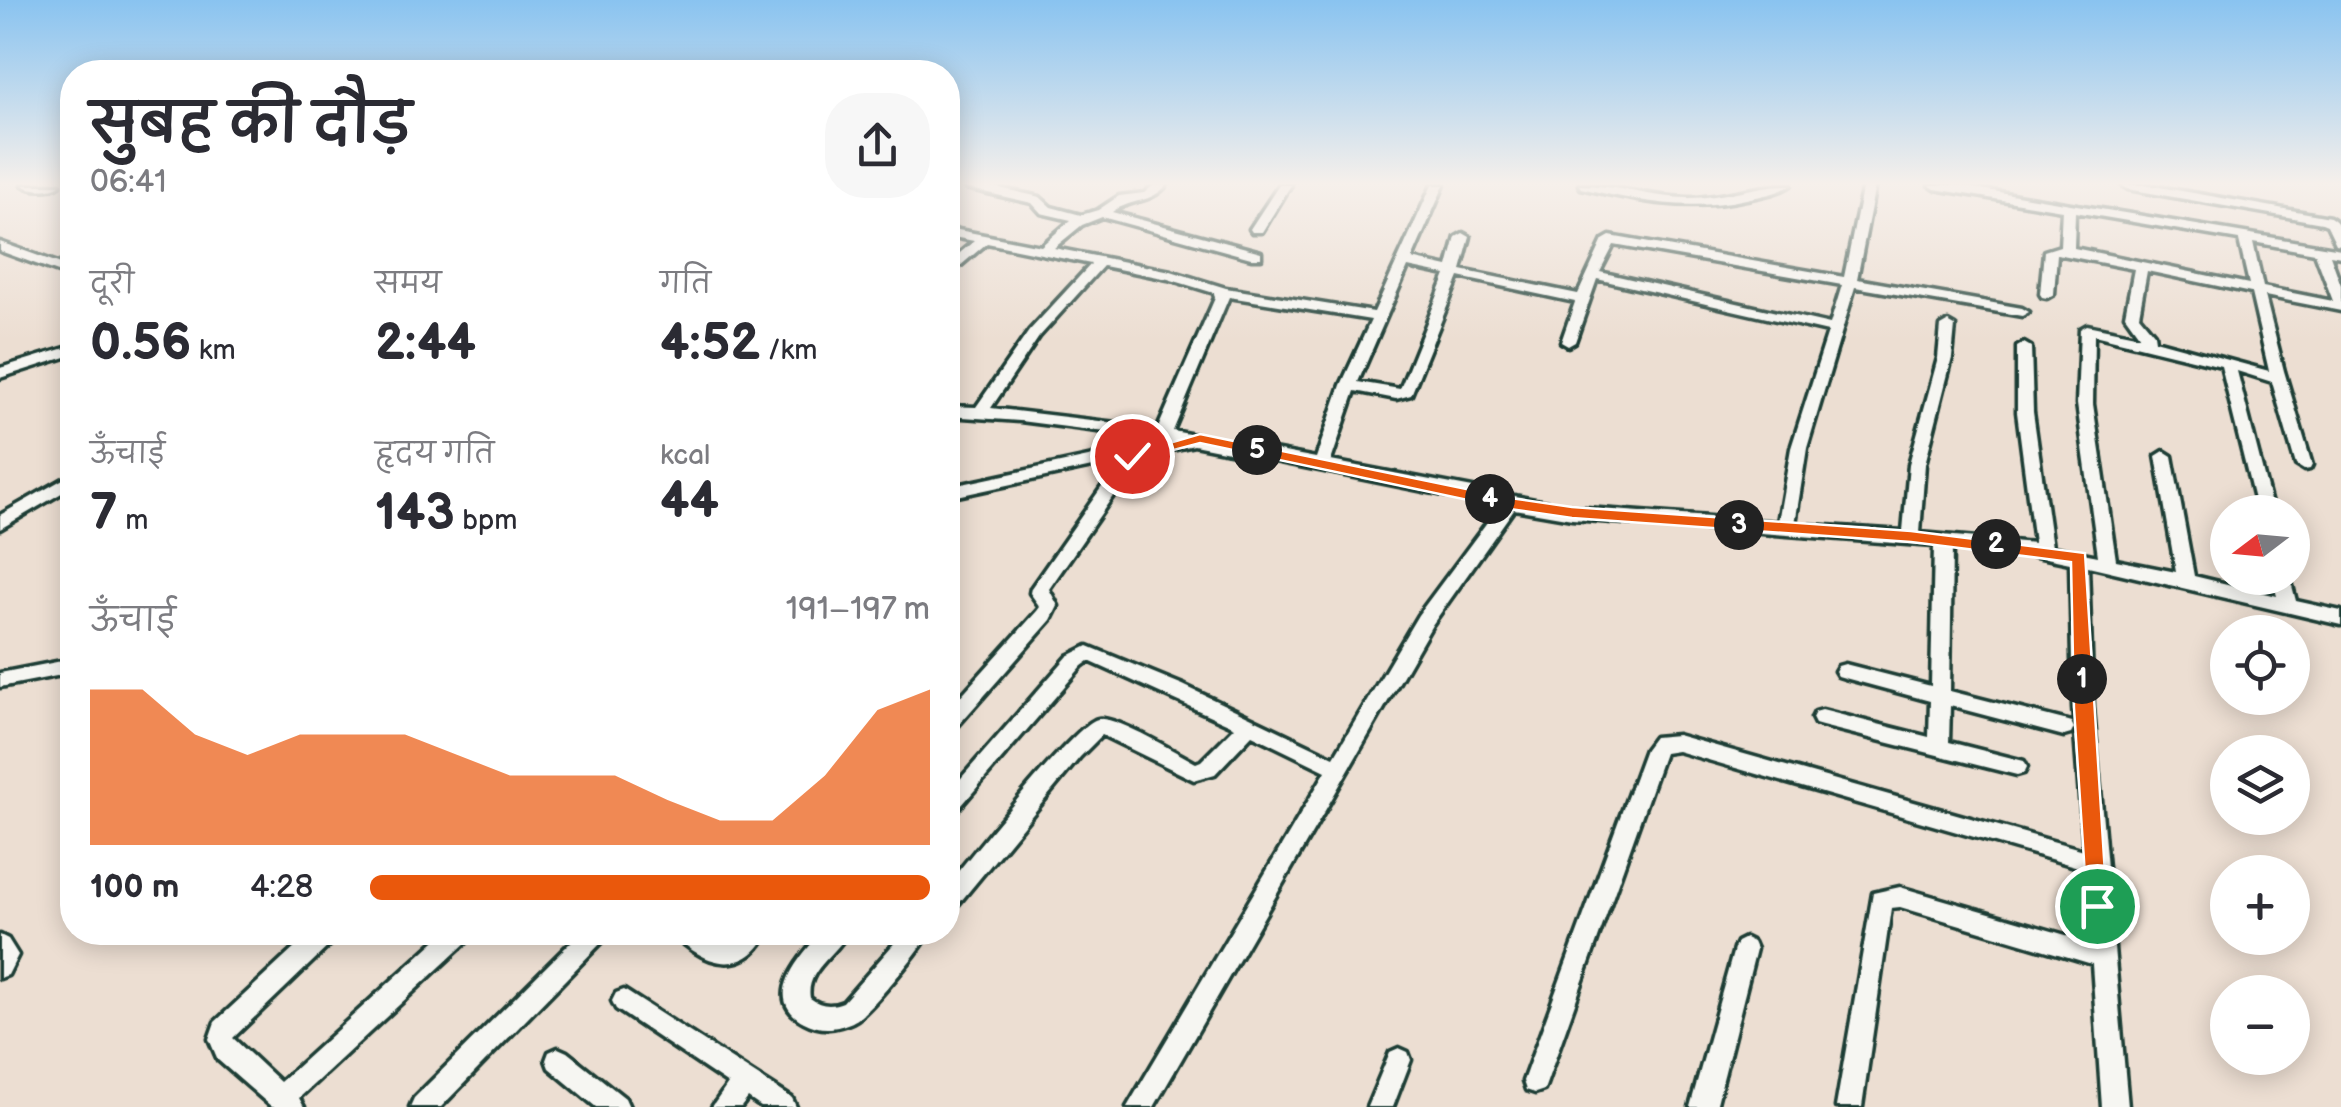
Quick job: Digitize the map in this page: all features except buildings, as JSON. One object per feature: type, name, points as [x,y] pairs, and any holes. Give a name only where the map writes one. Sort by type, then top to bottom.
[{"type":"street","points":[[968,237],[1171,275],[1222,292],[1378,317]]},
{"type":"street","points":[[1043,252],[1061,237]]},
{"type":"street","points":[[1189,237],[1256,255]]},
{"type":"street","points":[[1322,463],[1348,385],[1417,237]]},
{"type":"street","points":[[1348,385],[1396,394],[1406,392],[1454,272],[1463,237]]},
{"type":"street","points":[[1786,528],[1799,448],[1850,282],[1859,237]]},
{"type":"street","points":[[2062,250],[2067,248],[2068,237]]},
{"type":"street","points":[[2239,237],[2341,253]]},
{"type":"street","points":[[2246,238],[2278,380],[2304,465]]},
{"type":"street","points":[[960,259],[982,240]]},
{"type":"street","points":[[1568,342],[1607,241],[1616,240],[2022,312]]},
{"type":"street","points":[[0,246],[60,268]]},
{"type":"street","points":[[2047,294],[2051,251],[2062,250],[2258,292],[2341,305],[2322,250]]},
{"type":"street","points":[[1406,262],[1582,299]]},
{"type":"street","points":[[981,412],[1012,362],[1058,303],[1098,264]]},
{"type":"street","points":[[2141,268],[2132,315],[2147,332],[2148,341]]},
{"type":"street","points":[[1592,274],[1729,302],[1835,330]]},
{"type":"street","points":[[1164,433],[1222,292]]},
{"type":"street","points":[[1911,536],[1917,464],[1945,358],[1948,326]]},
{"type":"street","points":[[2108,564],[2085,404],[2087,329],[2148,341],[2278,380]]},
{"type":"street","points":[[2024,347],[2025,412],[2044,550]]},
{"type":"street","points":[[0,374],[60,354]]},
{"type":"street","points":[[2228,364],[2261,495]]},
{"type":"street","points":[[960,412],[1200,438],[1510,504],[1631,518],[1911,536],[2044,550],[2341,618]]},
{"type":"street","points":[[960,490],[1132,456],[1200,438]]},
{"type":"street","points":[[960,710],[1045,616],[1049,606],[1039,594],[1040,588],[1132,456]]},
{"type":"street","points":[[2164,456],[2186,581]]},
{"type":"street","points":[[0,522],[60,487]]},
{"type":"street","points":[[1140,1107],[1425,620],[1510,504]]},
{"type":"street","points":[[1939,748],[1943,539]]},
{"type":"street","points":[[2079,557],[2093,862],[2115,1107]]},
{"type":"street","points":[[2285,595],[2288,605]]},
{"type":"street","points":[[960,792],[1083,654],[1128,669],[1338,768]]},
{"type":"street","points":[[0,680],[60,668]]},
{"type":"street","points":[[1846,671],[2064,728]]},
{"type":"street","points":[[1822,718],[2017,767]]},
{"type":"street","points":[[960,886],[1073,751],[1098,728],[1108,728],[1194,772],[1208,768],[1249,725]]},
{"type":"street","points":[[1536,1081],[1655,749],[1661,743],[1677,743],[2093,862]]},
{"type":"street","points":[[1849,1107],[1881,900],[1886,897],[1900,896],[2101,956]]},
{"type":"street","points":[[314,945],[222,1030],[220,1038],[227,1052],[286,1103],[449,945]]},
{"type":"street","points":[[422,1107],[584,945]]},
{"type":"street","points":[[705,945],[728,956],[745,945]]},
{"type":"street","points":[[826,945],[801,976],[797,990],[800,1003],[810,1015],[825,1019],[838,1019],[851,1010],[908,945]]},
{"type":"street","points":[[0,946],[8,955],[0,967]]},
{"type":"street","points":[[1703,1107],[1745,949]]},
{"type":"street","points":[[624,1001],[782,1107]]},
{"type":"street","points":[[558,1060],[616,1107]]},
{"type":"street","points":[[1380,1107],[1399,1060]]},
{"type":"street","points":[[725,1107],[745,1083]]},
{"type":"route","points":[[1132,456],[1200,438],[1510,504],[1631,518],[1911,536],[2017,546],[2079,557],[2083,708],[2097,906]]}]
